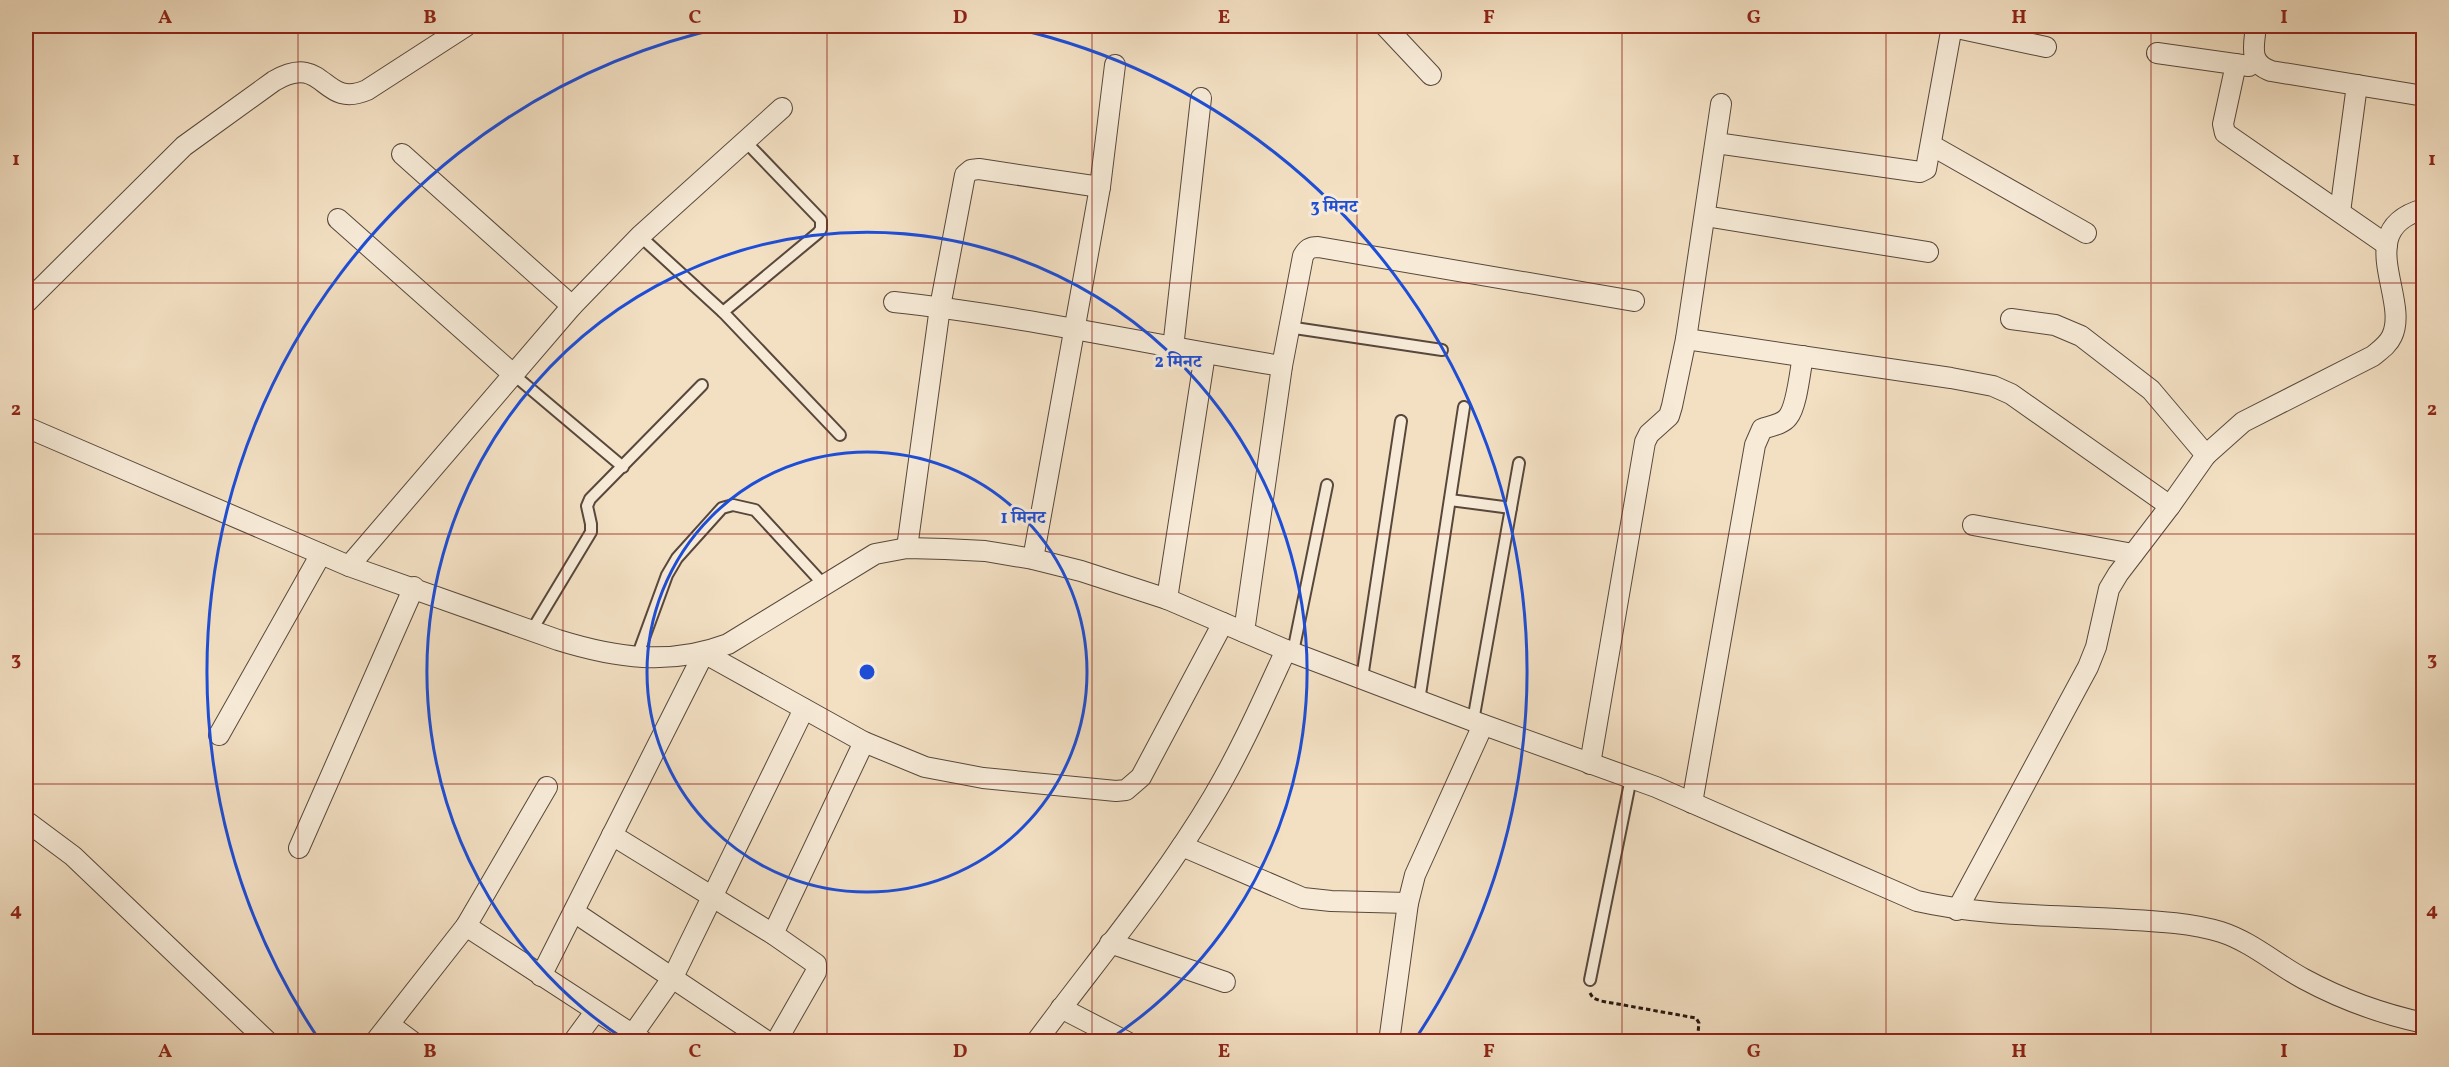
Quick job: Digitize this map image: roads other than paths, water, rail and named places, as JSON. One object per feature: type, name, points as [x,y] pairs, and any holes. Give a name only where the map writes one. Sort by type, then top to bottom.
[{"type":"street","points":[[26,303],[184,146],[274,81],[286,74],[300,72],[313,74],[335,91],[344,95],[356,94],[367,90],[466,26]]},
{"type":"street","points":[[1385,26],[1431,75]]},
{"type":"street","points":[[1716,143],[1913,172],[1926,169],[1952,26],[2046,46]]},
{"type":"street","points":[[2256,26],[2254,50],[2255,60],[2260,68]]},
{"type":"street","points":[[2157,53],[2424,96]]},
{"type":"street","points":[[2236,64],[2223,124],[2225,133],[2387,245]]},
{"type":"street","points":[[1034,559],[1100,187],[1115,65]]},
{"type":"street","points":[[2340,212],[2357,85]]},
{"type":"street","points":[[1173,348],[1202,98]]},
{"type":"street","points":[[1590,764],[1645,442],[1649,434],[1669,416],[1686,339],[1721,104]]},
{"type":"street","points":[[349,566],[572,306],[640,236],[782,108]]},
{"type":"street","points":[[1931,145],[2086,233]]},
{"type":"street","points":[[402,154],[572,306]]},
{"type":"street","points":[[907,548],[940,307],[965,175],[971,170],[979,169],[1100,187]]},
{"type":"street","points":[[1957,910],[2088,667],[2096,647],[2109,589],[2206,455],[2243,422],[2373,356],[2386,345],[2393,335],[2396,320],[2386,263],[2387,245],[2395,226],[2406,216],[2424,209]]},
{"type":"street","points":[[1705,216],[1928,252]]},
{"type":"street","points":[[338,219],[514,375]]},
{"type":"street","points":[[1244,632],[1288,327],[1303,256],[1310,248],[1318,247],[1634,301]]},
{"type":"street","points":[[894,302],[1075,328],[1205,354],[1282,366]]},
{"type":"street","points":[[2011,319],[2055,325],[2081,336],[2151,390],[2206,455]]},
{"type":"street","points":[[1686,339],[1993,386],[2011,394],[2170,506]]},
{"type":"street","points":[[1167,599],[1205,354]]},
{"type":"street","points":[[1692,803],[1755,445],[1762,429],[1781,423],[1788,418],[1803,356]]},
{"type":"street","points":[[26,427],[349,566],[593,650],[637,657],[679,658],[704,653],[738,639],[875,554],[907,548],[985,551],[1034,559],[1081,571],[1167,599],[1289,651],[1631,778],[1886,890],[1917,901],[1957,910],[2134,920],[2221,932],[2248,944],[2304,979],[2340,997],[2424,1023]]},
{"type":"street","points":[[1974,525],[2133,554]]},
{"type":"street","points":[[219,735],[321,554]]},
{"type":"street","points":[[299,848],[414,587]]},
{"type":"street","points":[[704,653],[864,742],[925,767],[951,774],[1101,791],[1126,790],[1141,777],[1223,623]]},
{"type":"street","points":[[1036,1041],[1182,846],[1241,748],[1289,651]]},
{"type":"street","points":[[541,976],[704,653]]},
{"type":"street","points":[[466,926],[595,1012],[639,1038],[673,977],[804,709]]},
{"type":"street","points":[[1389,1041],[1408,903],[1422,859],[1478,723]]},
{"type":"street","points":[[773,934],[864,742]]},
{"type":"street","points":[[375,1041],[390,1025],[466,926],[547,787]]},
{"type":"street","points":[[26,821],[81,863],[268,1041]]},
{"type":"street","points":[[574,912],[766,1041],[816,972],[816,964],[773,934],[612,836]]},
{"type":"street","points":[[1182,846],[1303,897],[1331,901],[1408,903]]},
{"type":"street","points":[[1110,943],[1225,982]]},
{"type":"street","points":[[1061,1008],[1127,1041]]},
{"type":"street","points":[[573,1041],[595,1012]]},
{"type":"street","points":[[390,1025],[413,1041]]},
{"type":"lane","points":[[723,312],[818,233],[822,223],[745,141]]},
{"type":"lane","points":[[640,236],[723,312],[840,435]]},
{"type":"lane","points":[[1288,327],[1442,350]]},
{"type":"lane","points":[[514,375],[624,467]]},
{"type":"lane","points":[[532,630],[591,532],[587,506],[590,499],[624,467],[702,385]]},
{"type":"lane","points":[[1419,700],[1464,406]]},
{"type":"lane","points":[[1362,678],[1401,421]]},
{"type":"lane","points":[[1478,723],[1519,463]]},
{"type":"lane","points":[[1289,651],[1327,485]]},
{"type":"lane","points":[[1449,500],[1511,508]]},
{"type":"lane","points":[[637,657],[668,575],[677,558],[722,508],[734,504],[755,510],[825,586]]},
{"type":"lane","points":[[1590,980],[1631,778]]}]
